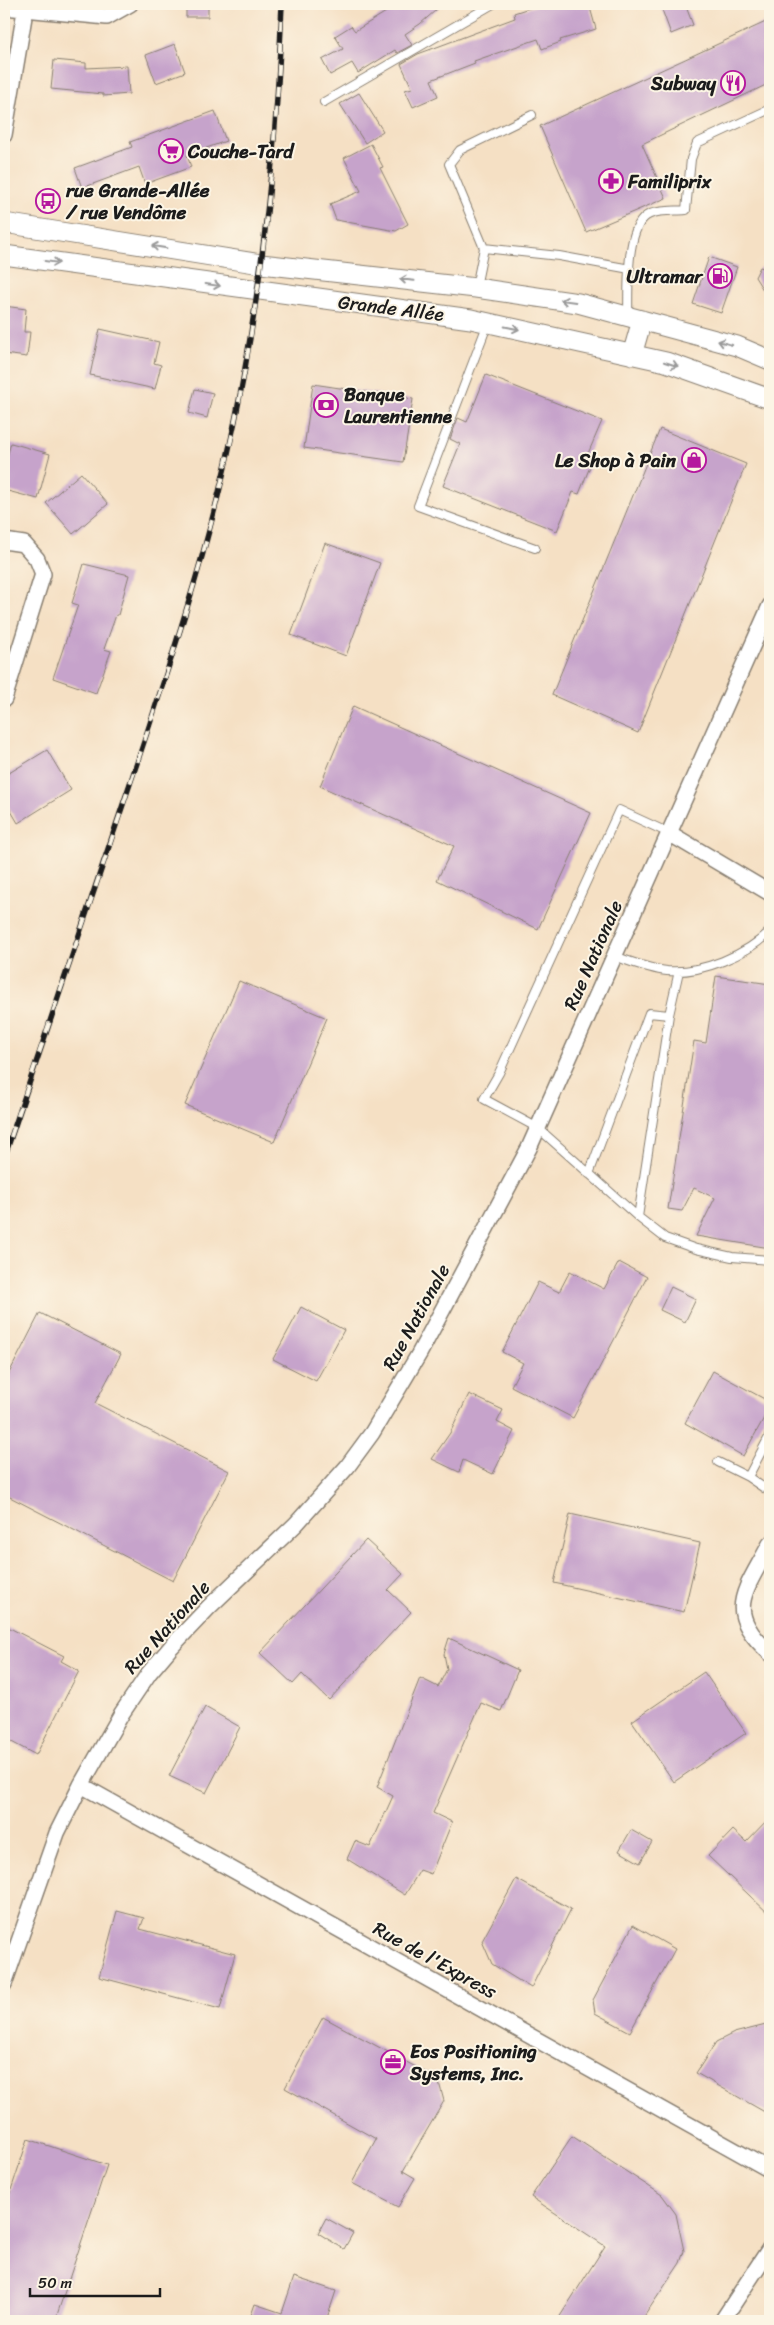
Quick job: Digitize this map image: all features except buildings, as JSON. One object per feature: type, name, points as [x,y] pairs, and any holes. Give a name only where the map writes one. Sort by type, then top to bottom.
[{"type":"street","points":[[4,7],[25,11],[107,16],[130,4]]},
{"type":"street","points":[[4,135],[25,11]]},
{"type":"street","name":"Grande Allée","points":[[4,223],[261,264],[476,288],[578,303],[737,346],[770,360]]},
{"type":"street","name":"Grande Allée","points":[[4,255],[480,321],[666,362],[770,399]]},
{"type":"street","points":[[476,288],[480,321]]},
{"type":"street","points":[[632,355],[635,319]]},
{"type":"street","points":[[4,541],[24,544],[38,559],[43,574],[33,598],[5,690]]},
{"type":"street","name":"Rue Nationale","points":[[4,1984],[46,1861],[81,1784],[122,1712],[149,1673],[203,1613],[296,1524],[347,1467],[372,1433],[438,1320],[514,1178],[538,1128],[770,606]]},
{"type":"street","points":[[669,834],[770,892]]},
{"type":"street","points":[[770,1544],[748,1586],[742,1612],[743,1622],[749,1632],[770,1653]]},
{"type":"street","name":"Rue de l'Express","points":[[81,1784],[770,2170]]},
{"type":"street","points":[[722,2321],[769,2251]]},
{"type":"lane","points":[[324,102],[493,4]]},
{"type":"lane","points":[[635,319],[630,269],[631,248],[637,225],[650,214],[686,210],[691,159],[697,143],[770,109]]},
{"type":"lane","points":[[476,288],[484,248],[449,164],[460,150],[532,114]]},
{"type":"lane","points":[[484,248],[559,256],[630,269]]},
{"type":"lane","points":[[480,321],[418,506],[535,548]]},
{"type":"lane","points":[[669,834],[619,810],[499,1073],[484,1099],[538,1128],[638,1217],[666,1238],[696,1249],[732,1257],[770,1260]]},
{"type":"lane","points":[[614,956],[648,967],[679,971],[732,958],[751,949],[770,931]]},
{"type":"lane","points":[[638,1217],[669,1016],[679,971]]},
{"type":"lane","points":[[589,1174],[649,1013],[669,1016]]},
{"type":"lane","points":[[748,1477],[770,1436]]},
{"type":"lane","points":[[718,1462],[748,1477],[770,1492]]},
{"type":"railway","points":[[4,1158],[174,651],[196,578],[225,467],[248,352],[257,295],[271,179],[282,4]]},
{"type":"place","name":"Subway","points":[[733,83]]},
{"type":"place","name":"Couche-Tard","points":[[171,151]]},
{"type":"place","name":"Familiprix","points":[[611,181]]},
{"type":"place","name":"rue Grande-Allée / rue Vendôme","points":[[48,201]]},
{"type":"place","name":"Ultramar","points":[[720,276]]},
{"type":"place","name":"Banque Laurentienne","points":[[326,405]]},
{"type":"place","name":"Le Shop à Pain","points":[[694,460]]},
{"type":"place","name":"Eos Positioning Systems, Inc.","points":[[393,2062]]}]
